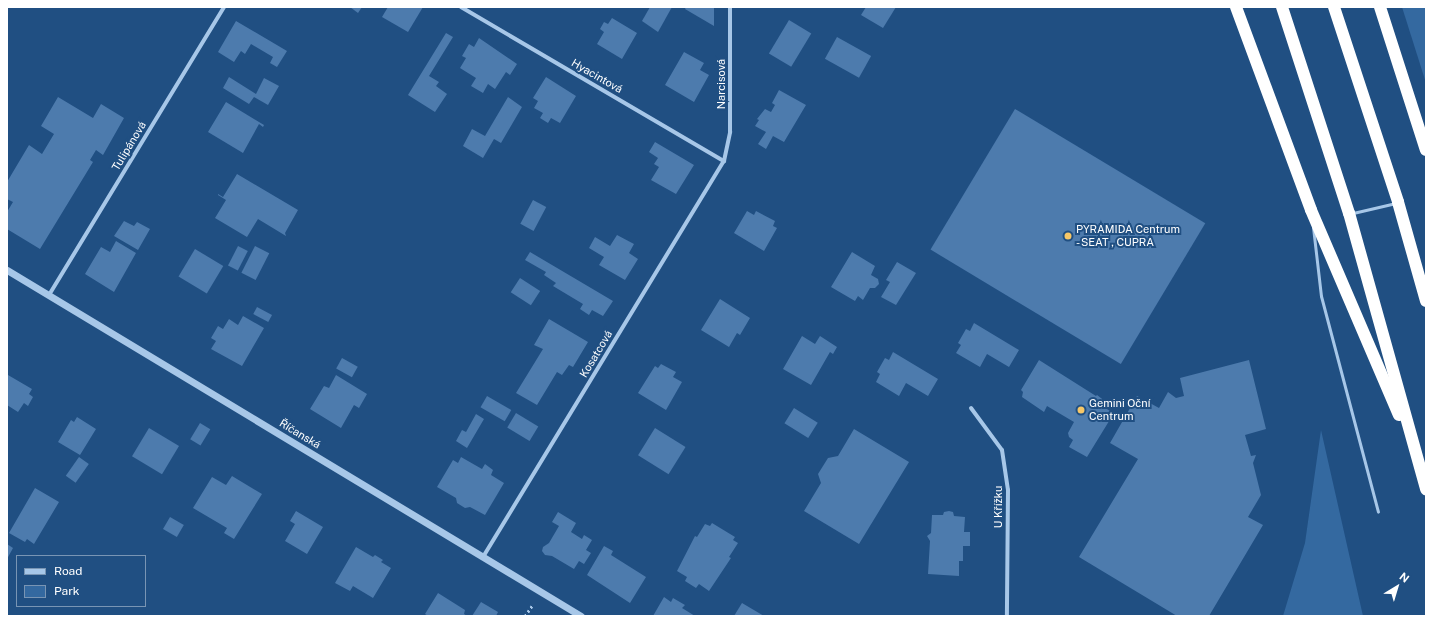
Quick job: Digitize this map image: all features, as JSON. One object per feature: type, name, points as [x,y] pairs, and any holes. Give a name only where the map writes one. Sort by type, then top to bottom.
[{"type":"highway","points":[[1230,7],[1246,36]]},
{"type":"highway","points":[[1236,7],[1311,210],[1418,458]]},
{"type":"highway","points":[[1282,7],[1349,213],[1426,489]]},
{"type":"highway","points":[[1334,7],[1398,202],[1426,301]]},
{"type":"highway","points":[[1380,7],[1426,150]]},
{"type":"street","name":"Tulipánová","points":[[49,295],[224,7]]},
{"type":"street","name":"Hyacintová","points":[[461,7],[724,161]]},
{"type":"street","name":"Narcisová","points":[[724,161],[730,132],[730,7]]},
{"type":"street","name":"Kosatcová","points":[[483,557],[724,161]]},
{"type":"street","name":"Říčanská","points":[[7,270],[581,616]]},
{"type":"street","name":"U Křížku","points":[[971,408],[1002,450],[1008,490],[1006,562],[1008,616]]},
{"type":"lane","points":[[1349,213],[1398,202]]},
{"type":"lane","points":[[1311,210],[1321,296],[1378,512]]},
{"type":"green space","points":[[1402,7],[1426,7],[1426,83]]},
{"type":"green space","points":[[1321,430],[1363,616],[1283,616],[1305,543]]},
{"type":"building","points":[[350,7],[362,7],[358,13]]},
{"type":"building","points":[[388,7],[423,7],[408,32],[382,17]]},
{"type":"building","points":[[650,7],[672,7],[658,32],[642,21]]},
{"type":"building","points":[[686,7],[714,7],[714,26],[685,9]]},
{"type":"building","points":[[866,7],[896,7],[883,28],[861,15]]},
{"type":"building","points":[[612,18],[637,33],[622,59],[597,44],[604,32],[600,29],[604,22],[608,24]]},
{"type":"building","points":[[789,20],[811,33],[791,67],[769,53]]},
{"type":"building","points":[[236,21],[287,51],[277,67],[270,63],[273,57],[251,44],[245,54],[241,51],[234,62],[218,52]]},
{"type":"building","points":[[446,33],[453,37],[429,76],[439,82],[436,86],[447,94],[435,112],[408,95]]},
{"type":"building","points":[[837,37],[871,56],[859,78],[825,59]]},
{"type":"building","points":[[479,38],[517,64],[510,75],[506,72],[495,89],[488,84],[483,93],[471,86],[476,78],[460,68],[466,58],[462,56],[469,44],[474,47]]},
{"type":"building","points":[[684,52],[704,63],[700,70],[709,75],[694,102],[665,85]]},
{"type":"building","points":[[229,77],[256,94],[264,78],[279,86],[268,105],[254,97],[249,104],[223,88]]},
{"type":"building","points":[[546,77],[576,96],[560,123],[551,118],[548,123],[540,118],[543,113],[534,108],[538,101],[533,98]]},
{"type":"building","points":[[779,90],[806,105],[784,142],[773,136],[766,149],[758,144],[766,132],[755,126],[759,120],[757,119],[765,109],[771,112],[775,105],[772,103]]},
{"type":"building","points":[[58,97],[93,118],[101,104],[124,118],[103,155],[96,150],[90,160],[93,162],[40,249],[7,229],[7,212],[13,202],[7,199],[7,182],[29,145],[42,154],[54,134],[41,126]]},
{"type":"building","points":[[508,97],[522,107],[501,143],[494,139],[483,158],[463,146],[472,129],[485,136]]},
{"type":"building","points":[[226,102],[264,125],[263,127],[259,124],[243,153],[208,132]]},
{"type":"building","name":"PYRAMIDA Centrum - SEAT , CUPRA","points":[[1015,109],[1205,223],[1121,364],[931,250]]},
{"type":"building","points":[[655,142],[694,165],[676,194],[651,180],[659,167],[654,164],[658,158],[649,152]]},
{"type":"building","points":[[237,174],[298,210],[285,233],[286,236],[258,219],[247,237],[215,218],[226,200],[218,194],[223,197]]},
{"type":"building","points":[[533,200],[546,207],[534,231],[520,224]]},
{"type":"building","points":[[747,211],[754,215],[756,211],[775,221],[773,226],[777,228],[764,251],[734,233]]},
{"type":"building","points":[[124,221],[134,226],[137,222],[150,229],[138,250],[114,236]]},
{"type":"building","points":[[617,235],[634,244],[629,253],[638,259],[625,280],[599,265],[604,257],[589,248],[595,237],[610,246]]},
{"type":"building","points":[[116,241],[136,253],[114,292],[85,274],[101,247],[110,252]]},
{"type":"building","points":[[238,246],[248,251],[238,271],[228,266]]},
{"type":"building","points":[[255,246],[269,253],[256,280],[241,273]]},
{"type":"building","points":[[195,249],[223,266],[207,293],[179,276]]},
{"type":"building","points":[[530,252],[613,301],[603,316],[592,310],[589,315],[580,309],[583,304],[553,286],[556,283],[544,275],[546,272],[525,260]]},
{"type":"building","points":[[852,252],[875,266],[871,275],[878,279],[879,284],[875,288],[870,288],[863,300],[858,296],[855,301],[831,287]]},
{"type":"building","points":[[897,262],[916,273],[896,305],[881,297],[890,282],[886,280]]},
{"type":"building","points":[[520,278],[540,291],[531,305],[511,292]]},
{"type":"building","points":[[720,299],[750,318],[740,335],[737,333],[729,347],[701,330]]},
{"type":"building","points":[[257,307],[272,315],[268,322],[253,314]]},
{"type":"building","points":[[243,316],[264,328],[242,366],[211,349],[216,341],[211,338],[218,326],[223,329],[229,319],[238,325]]},
{"type":"building","points":[[549,319],[588,342],[573,367],[569,365],[562,375],[557,372],[537,405],[516,393],[543,349],[534,345]]},
{"type":"building","points":[[974,323],[1019,350],[1009,367],[987,354],[980,367],[956,353],[961,345],[958,343],[966,329],[970,331]]},
{"type":"building","points":[[802,336],[815,344],[820,336],[837,347],[833,354],[830,352],[811,385],[783,369]]},
{"type":"building","points":[[893,352],[938,379],[928,396],[906,383],[899,396],[876,382],[880,374],[877,372],[885,358],[889,360]]},
{"type":"building","points":[[342,358],[358,367],[352,377],[336,368]]},
{"type":"building","name":"Gemini Oční Centrum","points":[[1039,360],[1096,396],[1097,395],[1106,402],[1105,408],[1114,413],[1087,457],[1069,447],[1073,440],[1069,437],[1068,433],[1074,422],[1047,406],[1044,412],[1022,397],[1023,392],[1021,390]]},
{"type":"building","points":[[1249,360],[1266,429],[1245,435],[1251,456],[1256,455],[1253,463],[1261,495],[1248,517],[1263,525],[1209,616],[1177,616],[1079,557],[1138,459],[1110,443],[1137,396],[1159,408],[1168,392],[1176,398],[1184,396],[1180,378]]},
{"type":"building","points":[[661,364],[676,372],[673,377],[682,382],[666,410],[638,393],[655,366],[658,368]]},
{"type":"building","points":[[8,375],[32,389],[29,394],[33,397],[28,406],[24,403],[18,412],[7,405]]},
{"type":"building","points":[[336,375],[367,394],[359,408],[354,405],[341,428],[310,409],[324,386],[329,388]]},
{"type":"building","points":[[487,396],[511,410],[505,421],[480,407]]},
{"type":"building","points":[[794,408],[818,423],[808,438],[784,423]]},
{"type":"building","points":[[516,413],[538,426],[530,441],[507,428]]},
{"type":"building","points":[[476,414],[484,419],[467,448],[456,441],[462,430],[466,432]]},
{"type":"building","points":[[77,417],[96,429],[80,455],[58,442],[71,420],[74,422]]},
{"type":"building","points":[[200,423],[210,429],[201,445],[190,439]]},
{"type":"building","points":[[149,428],[179,446],[162,474],[132,456]]},
{"type":"building","points":[[655,428],[686,447],[669,474],[638,455]]},
{"type":"building","points":[[854,429],[909,462],[859,544],[804,511],[821,483],[818,474],[828,458],[838,456]]},
{"type":"building","points":[[79,457],[89,464],[76,483],[66,476]]},
{"type":"building","points":[[461,457],[482,469],[485,464],[493,470],[491,475],[504,483],[485,515],[470,507],[465,508],[457,503],[456,498],[437,487],[453,460],[458,463]]},
{"type":"building","points":[[232,476],[262,494],[234,539],[224,533],[227,528],[193,508],[212,477],[226,485]]},
{"type":"building","points":[[35,488],[59,502],[34,544],[27,539],[25,542],[9,533]]},
{"type":"building","points":[[296,511],[323,527],[307,554],[285,541],[295,524],[290,521]]},
{"type":"building","points":[[558,512],[576,523],[571,532],[582,539],[584,535],[592,540],[586,550],[591,553],[584,564],[579,561],[574,569],[552,556],[545,555],[542,551],[543,547],[549,543],[559,526],[552,522]]},
{"type":"building","points":[[944,512],[953,512],[954,516],[965,517],[964,532],[970,532],[970,546],[963,546],[963,561],[959,561],[959,576],[928,574],[930,541],[927,536],[931,533],[932,515],[943,515]]},
{"type":"building","points":[[170,517],[184,525],[177,537],[163,529]]},
{"type":"building","points":[[712,523],[735,537],[733,540],[738,543],[729,557],[731,558],[709,591],[699,584],[696,588],[685,581],[687,577],[677,571],[695,536],[697,537],[705,524],[710,526]]},
{"type":"building","points":[[7,544],[13,548],[7,559]]},
{"type":"building","points":[[604,546],[613,551],[611,555],[646,577],[630,603],[587,575]]},
{"type":"building","points":[[356,547],[373,557],[375,555],[383,560],[381,562],[391,568],[373,598],[353,586],[350,591],[335,583]]},
{"type":"building","points":[[438,593],[465,610],[464,614],[467,616],[428,616],[425,614]]},
{"type":"building","points":[[664,597],[671,602],[673,598],[685,605],[682,608],[695,616],[653,616]]},
{"type":"building","points":[[481,602],[498,612],[496,616],[472,616]]},
{"type":"building","points":[[742,603],[764,616],[734,616]]},
{"type":"place","name":"PYRAMIDA Centrum - SEAT , CUPRA","points":[[1068,236]]},
{"type":"place","name":"Gemini Oční Centrum","points":[[1081,410]]}]
